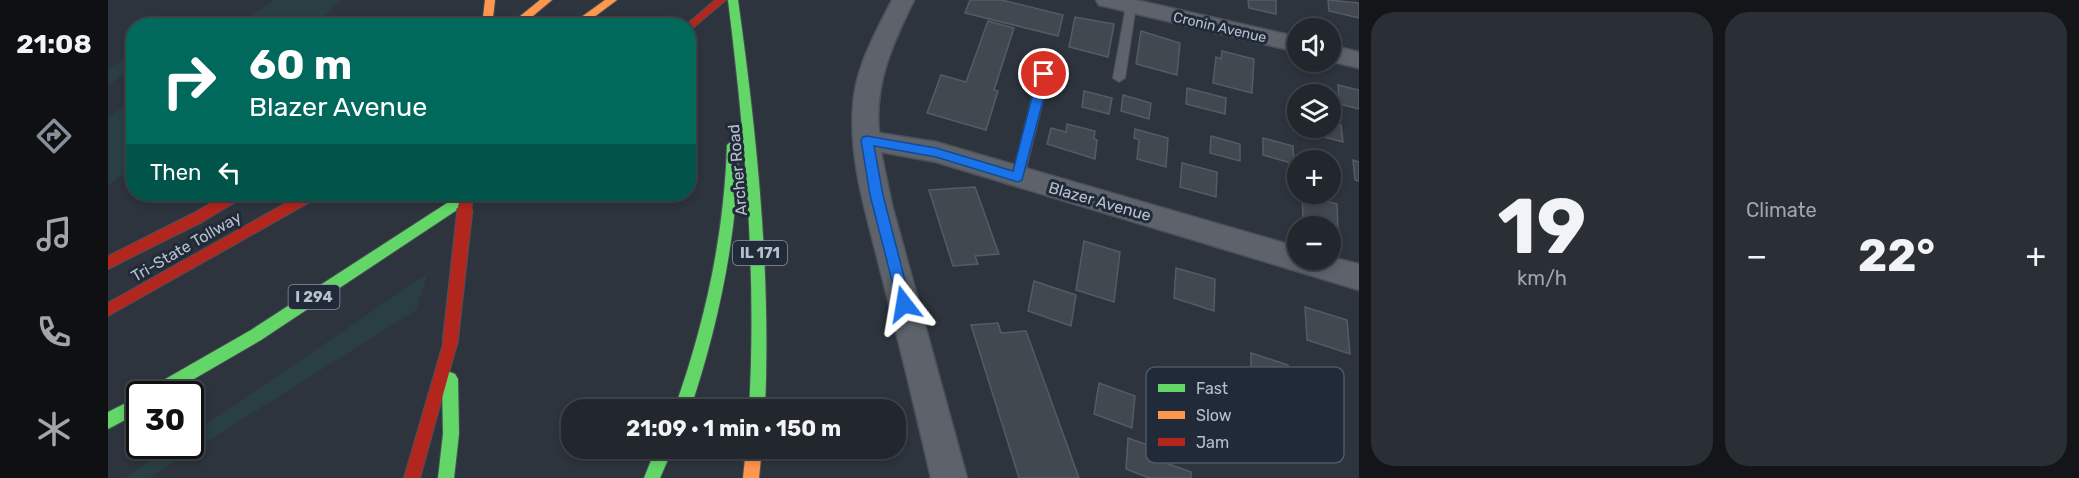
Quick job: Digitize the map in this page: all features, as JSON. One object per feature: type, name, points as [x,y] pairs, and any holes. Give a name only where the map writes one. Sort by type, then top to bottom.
[{"type":"main road","points":[[488,18],[490,0]]},
{"type":"main road","points":[[523,18],[547,0]]},
{"type":"main road","points":[[586,18],[612,0]]},
{"type":"main road","points":[[696,22],[721,0]]},
{"type":"main road","name":"Archer Road","points":[[734,0],[738,44],[747,98],[760,274],[758,399]]},
{"type":"main road","points":[[732,103],[738,44]]},
{"type":"main road","points":[[686,399],[704,351],[719,293],[732,205],[733,128]]},
{"type":"main road","points":[[108,263],[225,201]]},
{"type":"main road","name":"Tri-State Tollway","points":[[108,310],[300,201]]},
{"type":"main road","name":"I 294","points":[[176,381],[256,335],[458,201]]},
{"type":"main road","points":[[446,478],[451,434],[450,344],[468,201]]},
{"type":"main road","points":[[412,478],[420,443],[450,344]]},
{"type":"main road","points":[[108,421],[126,411]]},
{"type":"main road","points":[[652,478],[660,459]]},
{"type":"main road","points":[[751,478],[753,459]]},
{"type":"street","points":[[903,0],[883,41],[868,83],[867,140],[876,195],[949,478]]},
{"type":"street","name":"Cronin Avenue","points":[[1107,0],[1287,42]]},
{"type":"street","points":[[1341,56],[1359,60]]},
{"type":"street","name":"Blazer Avenue","points":[[867,140],[936,152],[1287,256]]},
{"type":"street","name":"Blazer Avenue","points":[[1335,270],[1359,277]]},
{"type":"lane","points":[[1119,78],[1131,6]]},
{"type":"lane","points":[[1018,177],[1044,74]]},
{"type":"green space","points":[[274,0],[342,0],[321,18],[250,18]]},
{"type":"green space","points":[[126,59],[126,72],[108,86],[108,69]]},
{"type":"green space","points":[[126,105],[126,172],[108,185],[108,117]]},
{"type":"green space","points":[[428,273],[416,310],[204,443],[204,426]]},
{"type":"green space","points":[[154,459],[179,459],[149,478],[124,478]]},
{"type":"building","points":[[970,0],[1002,0],[1063,15],[1058,36],[965,13]]},
{"type":"building","points":[[1248,0],[1276,0],[1276,14],[1249,8]]},
{"type":"building","points":[[1328,0],[1359,3],[1359,18],[1329,11]]},
{"type":"building","points":[[1075,17],[1114,24],[1108,57],[1069,47]]},
{"type":"building","points":[[988,21],[1014,28],[994,90],[998,91],[986,130],[927,113],[941,75],[966,82]]},
{"type":"building","points":[[1141,31],[1180,43],[1177,75],[1136,64]]},
{"type":"building","points":[[1222,51],[1254,59],[1252,93],[1213,83],[1216,57],[1221,59]]},
{"type":"building","points":[[1341,86],[1359,90],[1359,109],[1341,104]]},
{"type":"building","points":[[1187,88],[1226,98],[1225,114],[1186,104]]},
{"type":"building","points":[[1084,91],[1112,98],[1109,114],[1082,107]]},
{"type":"building","points":[[1123,95],[1151,103],[1149,119],[1121,111]]},
{"type":"building","points":[[1067,124],[1095,131],[1094,139],[1097,140],[1095,159],[1047,144],[1051,128],[1066,132]]},
{"type":"building","points":[[1341,125],[1343,142],[1328,138],[1341,138]]},
{"type":"building","points":[[1135,129],[1168,138],[1166,167],[1137,159],[1139,140],[1134,138]]},
{"type":"building","points":[[1211,136],[1240,144],[1240,161],[1210,153]]},
{"type":"building","points":[[1263,138],[1293,146],[1293,150],[1287,150],[1287,162],[1263,155]]},
{"type":"building","points":[[1353,160],[1359,162],[1359,181],[1355,180]]},
{"type":"building","points":[[1182,163],[1217,172],[1216,197],[1180,187]]},
{"type":"building","points":[[975,187],[999,254],[975,256],[978,264],[953,266],[929,190]]},
{"type":"building","points":[[1302,204],[1337,204],[1337,216],[1303,216]]},
{"type":"building","points":[[1084,241],[1120,252],[1114,302],[1076,290]]},
{"type":"building","points":[[1176,268],[1215,279],[1214,311],[1174,298]]},
{"type":"building","points":[[1034,281],[1076,295],[1071,326],[1028,311]]},
{"type":"building","points":[[1305,307],[1347,320],[1350,354],[1307,340]]},
{"type":"building","points":[[998,323],[1001,333],[1026,331],[1079,478],[1019,478],[971,325]]},
{"type":"building","points":[[1251,353],[1288,365],[1288,367],[1251,367]]},
{"type":"building","points":[[1099,383],[1135,396],[1132,428],[1094,414]]},
{"type":"building","points":[[1128,438],[1146,444],[1146,463],[1166,463],[1191,472],[1191,478],[1149,478],[1126,469]]},
{"type":"traffic: fast","points":[[733,0],[756,204],[760,307],[758,399]]},
{"type":"traffic: fast","points":[[686,399],[720,280],[730,214],[733,145]]},
{"type":"traffic: fast","points":[[176,381],[256,335],[459,201]]},
{"type":"traffic: fast","points":[[446,478],[451,434],[450,379]]},
{"type":"traffic: fast","points":[[108,421],[126,411]]},
{"type":"traffic: fast","points":[[652,478],[660,459]]},
{"type":"traffic: slow","points":[[488,18],[490,0]]},
{"type":"traffic: slow","points":[[523,18],[547,0]]},
{"type":"traffic: slow","points":[[586,18],[612,0]]},
{"type":"traffic: slow","points":[[751,478],[753,459]]},
{"type":"traffic: jam","points":[[696,22],[721,0]]},
{"type":"traffic: jam","points":[[108,263],[225,201]]},
{"type":"traffic: jam","points":[[108,310],[300,201]]},
{"type":"traffic: jam","points":[[450,344],[466,201]]},
{"type":"traffic: jam","points":[[412,478],[450,344]]},
{"type":"route","points":[[904,304],[876,195],[867,140],[936,152],[1018,177],[1044,74]]}]
